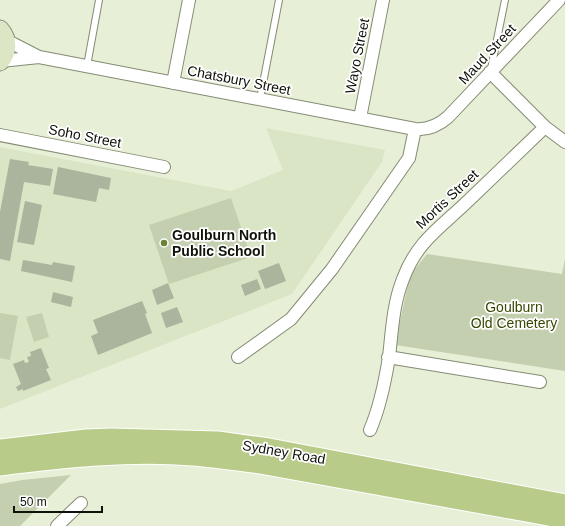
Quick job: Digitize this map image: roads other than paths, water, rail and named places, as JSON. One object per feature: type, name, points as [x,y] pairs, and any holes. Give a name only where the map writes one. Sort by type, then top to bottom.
[{"type":"main road","points":[[0,62],[5,55],[7,47],[3,34]]},
{"type":"main road","name":"Sydney Road","points":[[0,449],[86,439],[111,438],[218,441],[258,455],[565,519]]},
{"type":"main road","name":"Sydney Road","points":[[0,466],[80,458],[145,455],[258,455],[565,504]]},
{"type":"street","points":[[173,82],[189,0]]},
{"type":"street","name":"Wayo Street","points":[[360,118],[383,0]]},
{"type":"street","name":"Maud Street","points":[[434,127],[448,117],[559,0]]},
{"type":"street","name":"Chatsbury Street","points":[[3,34],[39,57]]},
{"type":"street","name":"Chatsbury Street","points":[[0,62],[39,57],[415,128],[425,129],[434,127]]},
{"type":"street","points":[[490,72],[545,127],[565,142]]},
{"type":"street","name":"Mortis Street","points":[[370,430],[377,413],[388,358],[398,294],[402,280],[414,256],[438,227],[465,204],[545,127]]},
{"type":"street","points":[[238,357],[291,319],[332,269],[409,158],[415,128]]},
{"type":"street","name":"Soho Street","points":[[0,135],[164,167]]},
{"type":"street","points":[[388,358],[540,382]]},
{"type":"street","points":[[57,526],[81,503]]},
{"type":"lane","points":[[87,66],[99,0]]},
{"type":"lane","points":[[260,99],[279,0]]},
{"type":"lane","points":[[490,72],[504,0]]},
{"type":"place","name":"Goulburn North Public School","points":[[164,243]]},
{"type":"park label","name":"Goulburn Old Cemetery","points":[[514,316]]}]
